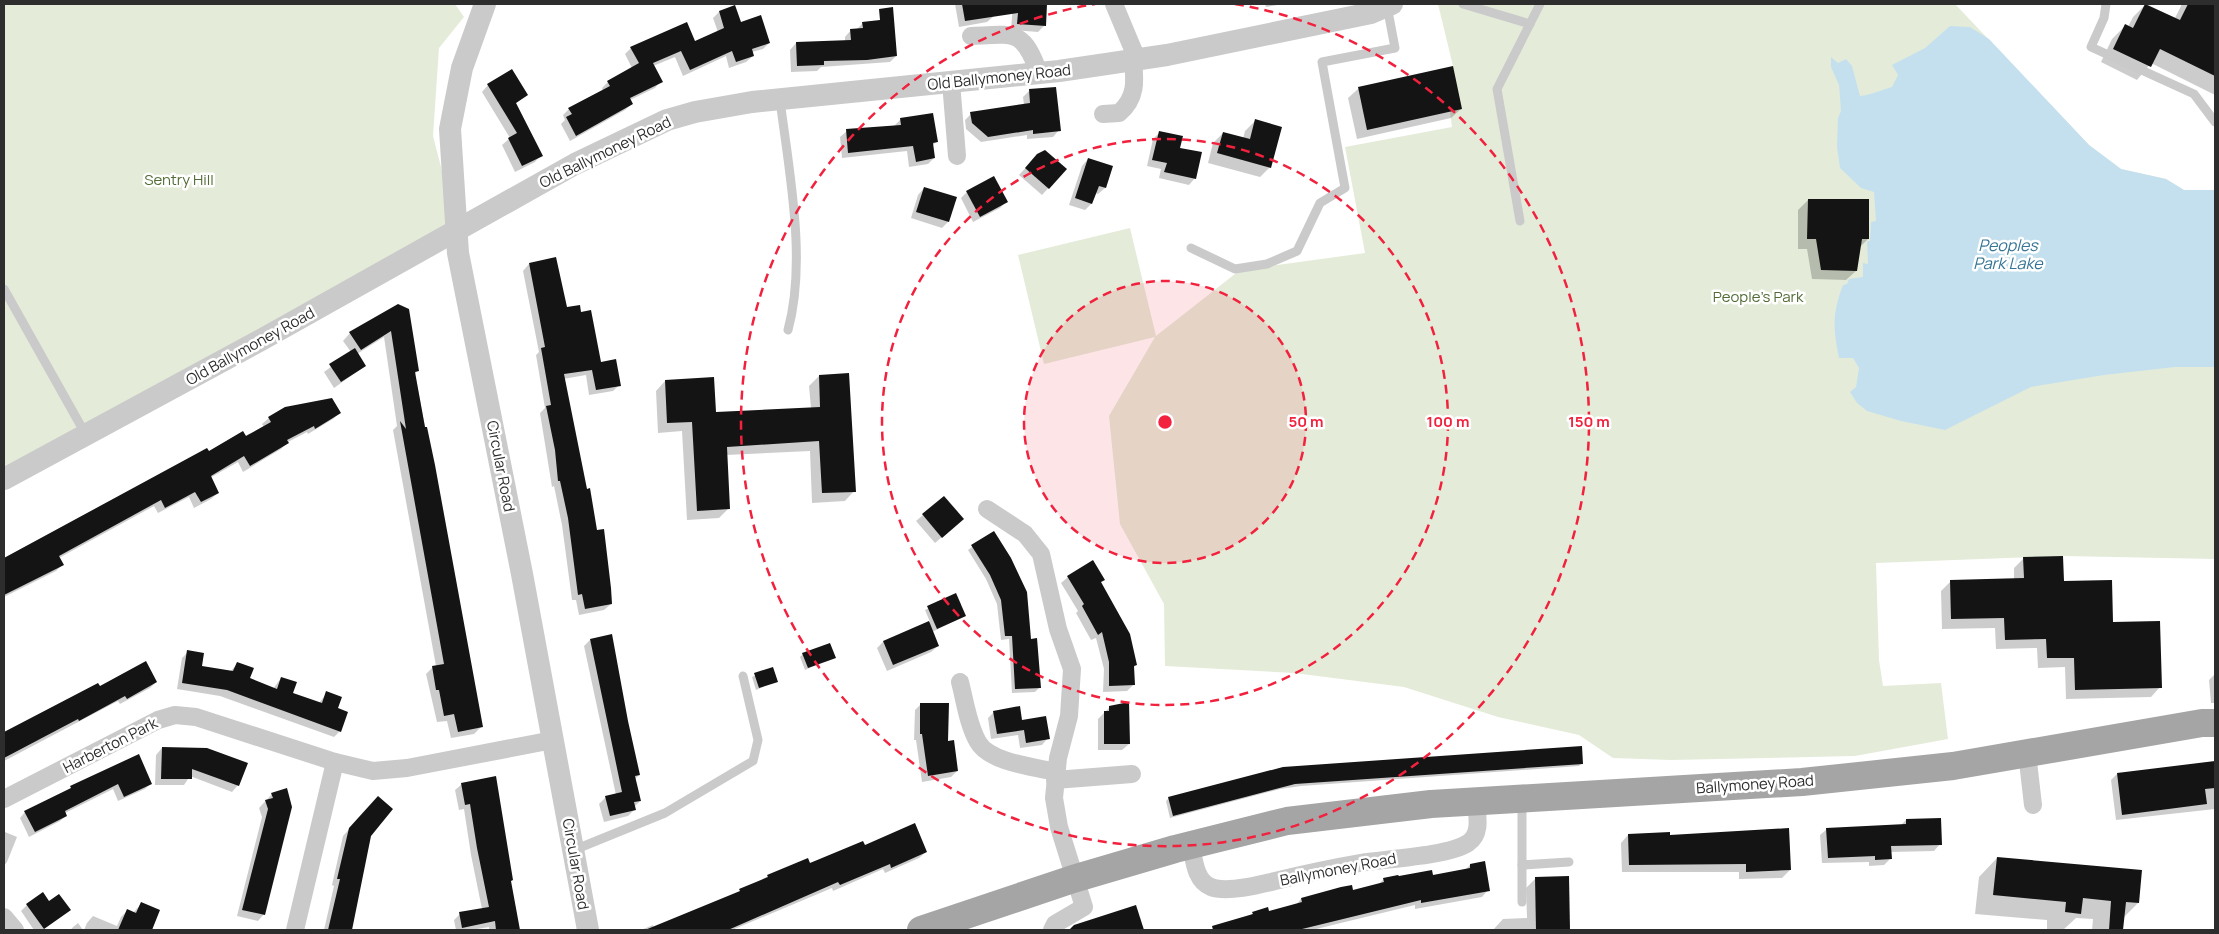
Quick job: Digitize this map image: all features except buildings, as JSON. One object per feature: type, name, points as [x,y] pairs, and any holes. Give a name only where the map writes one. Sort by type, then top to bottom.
[{"type":"main road","name":"Ballymoney Road","points":[[921,930],[1073,879],[1192,845],[1287,821],[1431,804],[1802,782],[1953,766],[2215,723]]},
{"type":"street","name":"Circular Road","points":[[485,4],[462,68],[450,129],[458,253],[522,574],[588,930]]},
{"type":"street","points":[[1103,114],[1119,113],[1132,97],[1135,84],[1135,59],[1114,4]]},
{"type":"street","name":"Old Ballymoney Road","points":[[4,479],[254,344],[575,164],[667,120],[696,112],[780,99],[1039,73],[1135,59],[1371,13],[1389,5]]},
{"type":"street","points":[[972,36],[1005,34],[1022,39],[1031,50],[1039,73]]},
{"type":"street","points":[[951,82],[957,156]]},
{"type":"street","points":[[987,509],[1025,534],[1041,554],[1058,628],[1072,669],[1069,716],[1055,776],[1054,798],[1073,879],[1084,907],[1055,924],[1052,930]]},
{"type":"street","points":[[960,682],[974,734],[984,749],[998,758],[1055,776],[1132,774]]},
{"type":"street","name":"Harberton Park","points":[[4,799],[158,720],[175,716],[196,717],[335,762],[368,770],[388,771],[553,740]]},
{"type":"street","points":[[2030,753],[2033,805]]},
{"type":"street","points":[[295,930],[335,762]]},
{"type":"street","name":"Ballymoney Road","points":[[1192,845],[1196,868],[1201,879],[1209,887],[1223,890],[1265,883],[1314,871],[1422,855],[1462,846],[1473,839],[1476,830],[1476,801]]},
{"type":"street","points":[[4,917],[15,930]]},
{"type":"lane","points":[[1463,4],[1530,24]]},
{"type":"lane","points":[[1520,221],[1497,89],[1540,4]]},
{"type":"lane","points":[[2106,4],[2104,18],[2091,47],[2194,94],[2215,122]]},
{"type":"lane","points":[[1192,248],[1235,269],[1267,264],[1297,251],[1320,203],[1346,188],[1322,62],[1396,48],[1389,5]]},
{"type":"lane","points":[[780,99],[793,210],[796,282],[794,309],[788,330]]},
{"type":"lane","points":[[4,289],[86,435]]},
{"type":"lane","points":[[573,850],[665,813],[753,761],[758,740],[743,676]]},
{"type":"lane","points":[[1522,798],[1522,902]]},
{"type":"lane","points":[[1522,865],[1569,862]]},
{"type":"green space","name":"Sentry Hill","points":[[4,4],[455,4],[464,17],[439,48],[433,136],[457,229],[4,469]]},
{"type":"green space","name":"People's Park","points":[[1438,4],[1955,4],[2089,145],[2121,169],[2166,179],[2184,190],[2215,190],[2215,559],[2063,556],[1876,563],[1879,660],[1883,686],[1941,683],[1948,739],[1855,756],[1671,760],[1613,758],[1579,735],[1498,717],[1404,687],[1294,673],[1165,666],[1164,604],[1120,524],[1109,416],[1155,337],[1044,364],[1018,255],[1130,228],[1156,336],[1240,270],[1365,253],[1345,147],[1452,127],[1450,112],[1453,66]]},
{"type":"water","name":"Peoples Park Lake","points":[[1950,26],[1970,27],[1989,39],[2089,145],[2121,169],[2166,179],[2184,190],[2215,190],[2215,367],[2175,367],[2104,375],[2031,387],[1945,430],[1901,421],[1867,411],[1857,403],[1850,392],[1856,387],[1859,368],[1853,358],[1839,358],[1835,313],[1843,285],[1847,284],[1849,279],[1863,277],[1863,263],[1868,264],[1867,241],[1870,241],[1871,222],[1876,221],[1874,192],[1861,188],[1840,168],[1837,147],[1838,118],[1841,111],[1839,85],[1831,67],[1831,57],[1838,63],[1846,59],[1852,66],[1860,96],[1868,95],[1892,87],[1898,75],[1892,65],[1925,48]]}]
